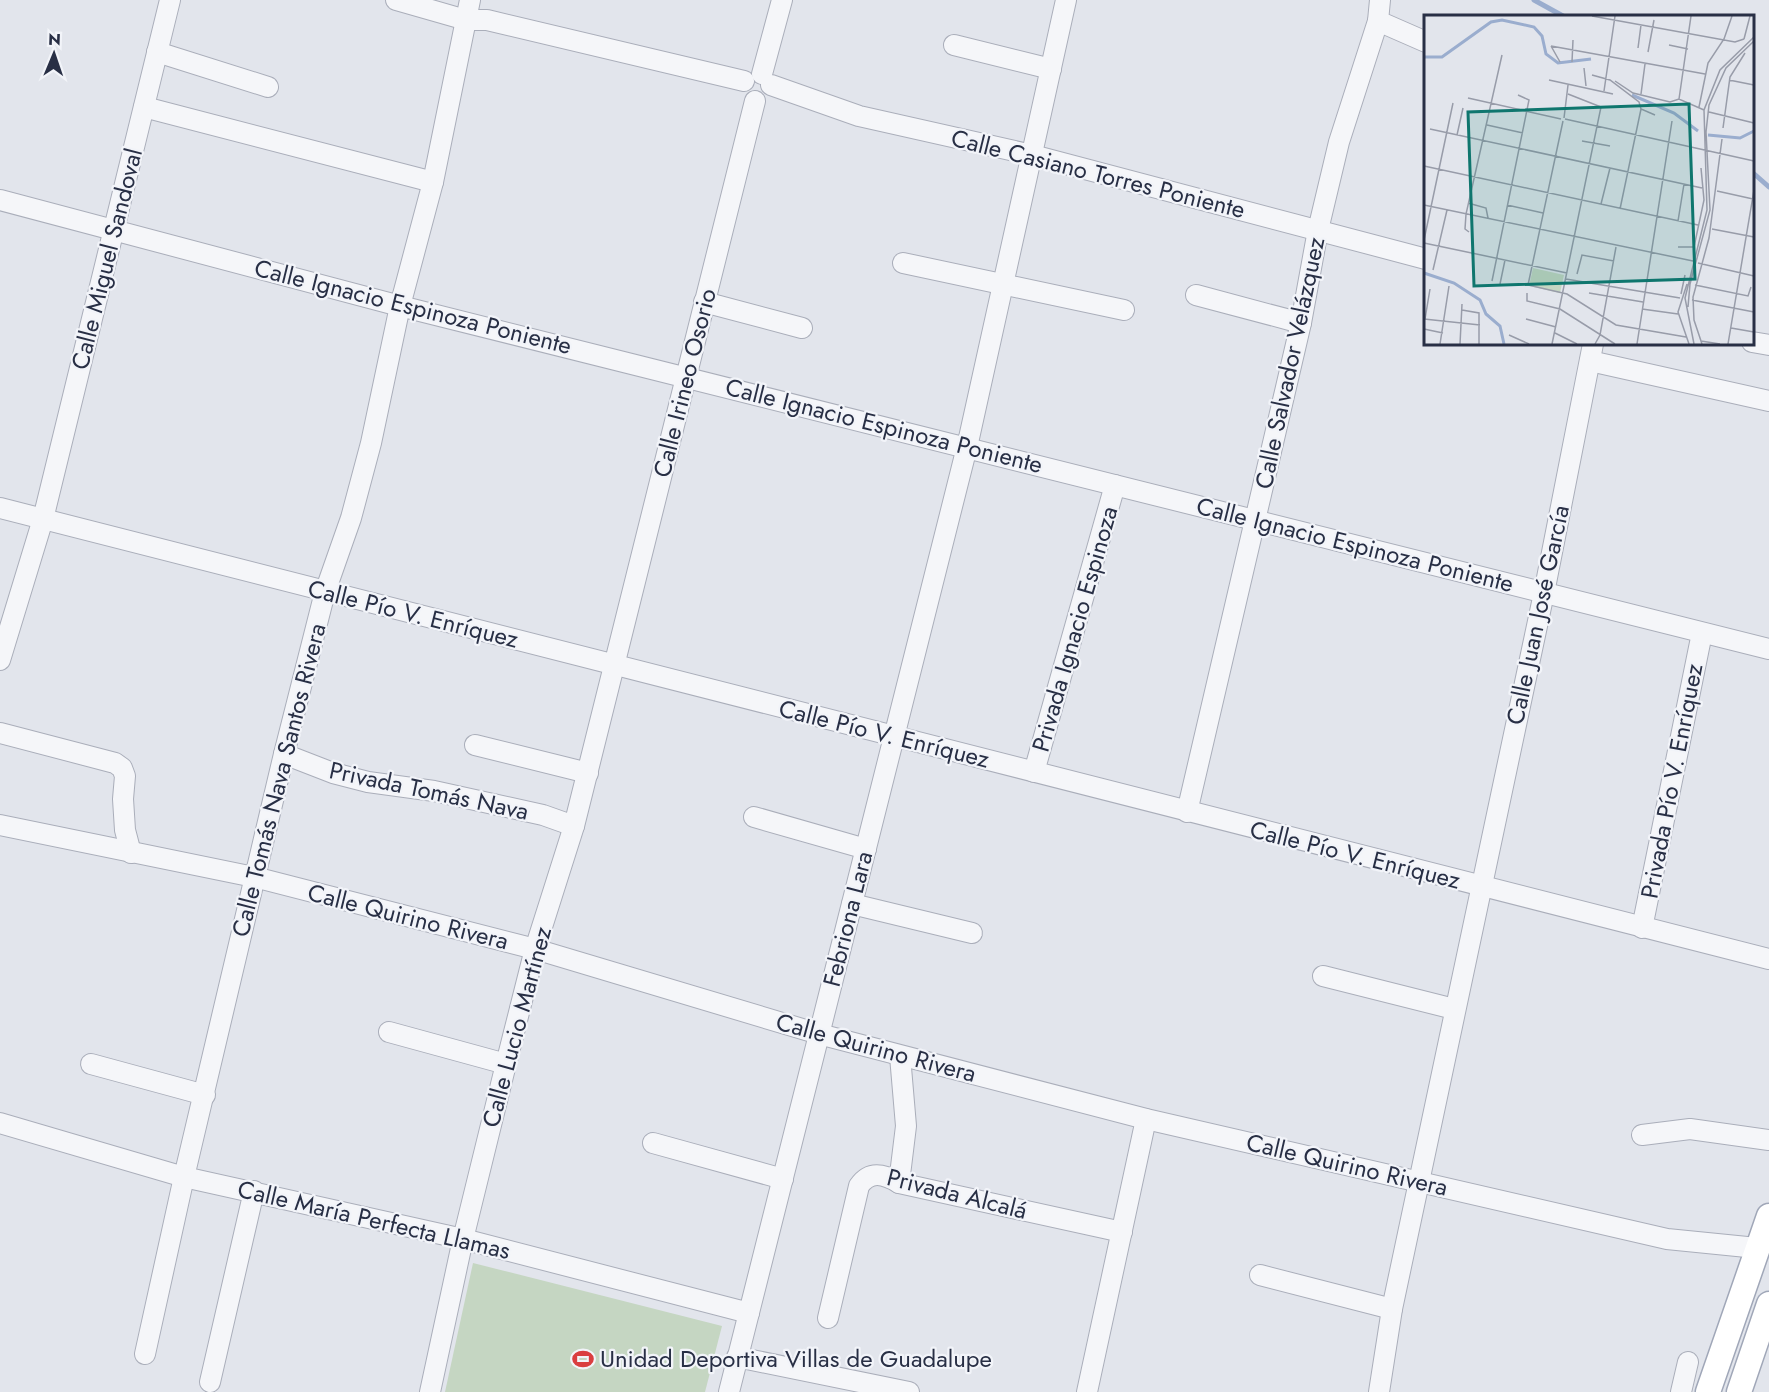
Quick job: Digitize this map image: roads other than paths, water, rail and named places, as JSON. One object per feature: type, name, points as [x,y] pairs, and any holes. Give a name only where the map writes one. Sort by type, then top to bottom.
[{"type":"main road","points":[[1708,1392],[1769,1216]]},
{"type":"main road","points":[[1739,1392],[1769,1304]]},
{"type":"street","name":"Calle Miguel Sandoval","points":[[0,660],[43,519],[170,0]]},
{"type":"street","name":"Calle Casiano Torres Poniente","points":[[396,0],[466,20],[487,20],[759,80],[860,116],[1032,155],[1424,259]]},
{"type":"street","name":"Calle Tomás Nava Santos Rivera","points":[[145,1354],[184,1177],[284,754],[325,592],[357,496],[400,306],[433,182],[470,0]]},
{"type":"street","points":[[759,80],[782,0]]},
{"type":"street","name":"Febriona Lara","points":[[729,1392],[967,447],[1066,0]]},
{"type":"street","points":[[1380,0],[1378,21],[1424,42]]},
{"type":"street","name":"Calle Salvador Velázquez","points":[[1187,812],[1301,323],[1318,230],[1339,142],[1378,21]]},
{"type":"street","points":[[954,45],[1051,69]]},
{"type":"street","points":[[157,52],[268,87]]},
{"type":"street","name":"Calle Irineo Osorio","points":[[615,665],[755,101],[745,94],[759,80]]},
{"type":"street","points":[[144,107],[433,182]]},
{"type":"street","name":"Calle Ignacio Espinoza Poniente","points":[[0,200],[400,306],[687,376],[1769,649]]},
{"type":"street","points":[[903,263],[1003,282],[1124,310]]},
{"type":"street","points":[[1196,295],[1301,323]]},
{"type":"street","points":[[704,302],[802,328]]},
{"type":"street","points":[[1754,342],[1769,345]]},
{"type":"street","points":[[1591,352],[1769,401]]},
{"type":"street","name":"Calle Juan José García","points":[[1379,1392],[1392,1309],[1544,593],[1591,352]]},
{"type":"street","name":"Privada Ignacio Espinoza","points":[[1034,772],[1115,485]]},
{"type":"street","name":"Calle Pío V. Enríquez","points":[[0,508],[1769,959]]},
{"type":"street","name":"Privada Pío V. Enríquez","points":[[1642,928],[1702,633]]},
{"type":"street","name":"Calle Lucio Martínez","points":[[430,1392],[463,1239],[535,949],[574,826],[615,665]]},
{"type":"street","points":[[0,733],[115,763],[122,768],[125,830],[131,853]]},
{"type":"street","points":[[475,745],[588,773]]},
{"type":"street","name":"Privada Tomás Nava","points":[[284,754],[333,773],[543,815],[574,826]]},
{"type":"street","points":[[754,817],[866,849]]},
{"type":"street","name":"Calle Quirino Rivera","points":[[0,825],[254,877],[535,949],[819,1034],[1146,1119],[1667,1239],[1757,1248]]},
{"type":"street","points":[[852,904],[972,933]]},
{"type":"street","points":[[1323,976],[1454,1009]]},
{"type":"street","points":[[389,1032],[506,1064]]},
{"type":"street","points":[[899,1183],[906,1126],[900,1056]]},
{"type":"street","points":[[91,1064],[205,1095]]},
{"type":"street","points":[[1087,1392],[1146,1119]]},
{"type":"street","name":"Calle María Perfecta Llamas","points":[[0,1123],[184,1177],[463,1239],[748,1313]]},
{"type":"street","points":[[1642,1135],[1690,1129],[1769,1140]]},
{"type":"street","points":[[653,1143],[783,1179]]},
{"type":"street","name":"Privada Alcalá","points":[[828,1318],[859,1186],[863,1180],[875,1174],[899,1183],[1122,1232]]},
{"type":"street","points":[[210,1382],[254,1191]]},
{"type":"street","points":[[1260,1275],[1392,1309]]},
{"type":"street","points":[[737,1357],[909,1392]]},
{"type":"street","points":[[1681,1392],[1688,1362]]},
{"type":"waterway","points":[[1534,0],[1561,15]]},
{"type":"waterway","points":[[1754,174],[1769,187]]},
{"type":"place","name":"Unidad Deportiva Villas de Guadalupe","points":[[583,1359]]}]
